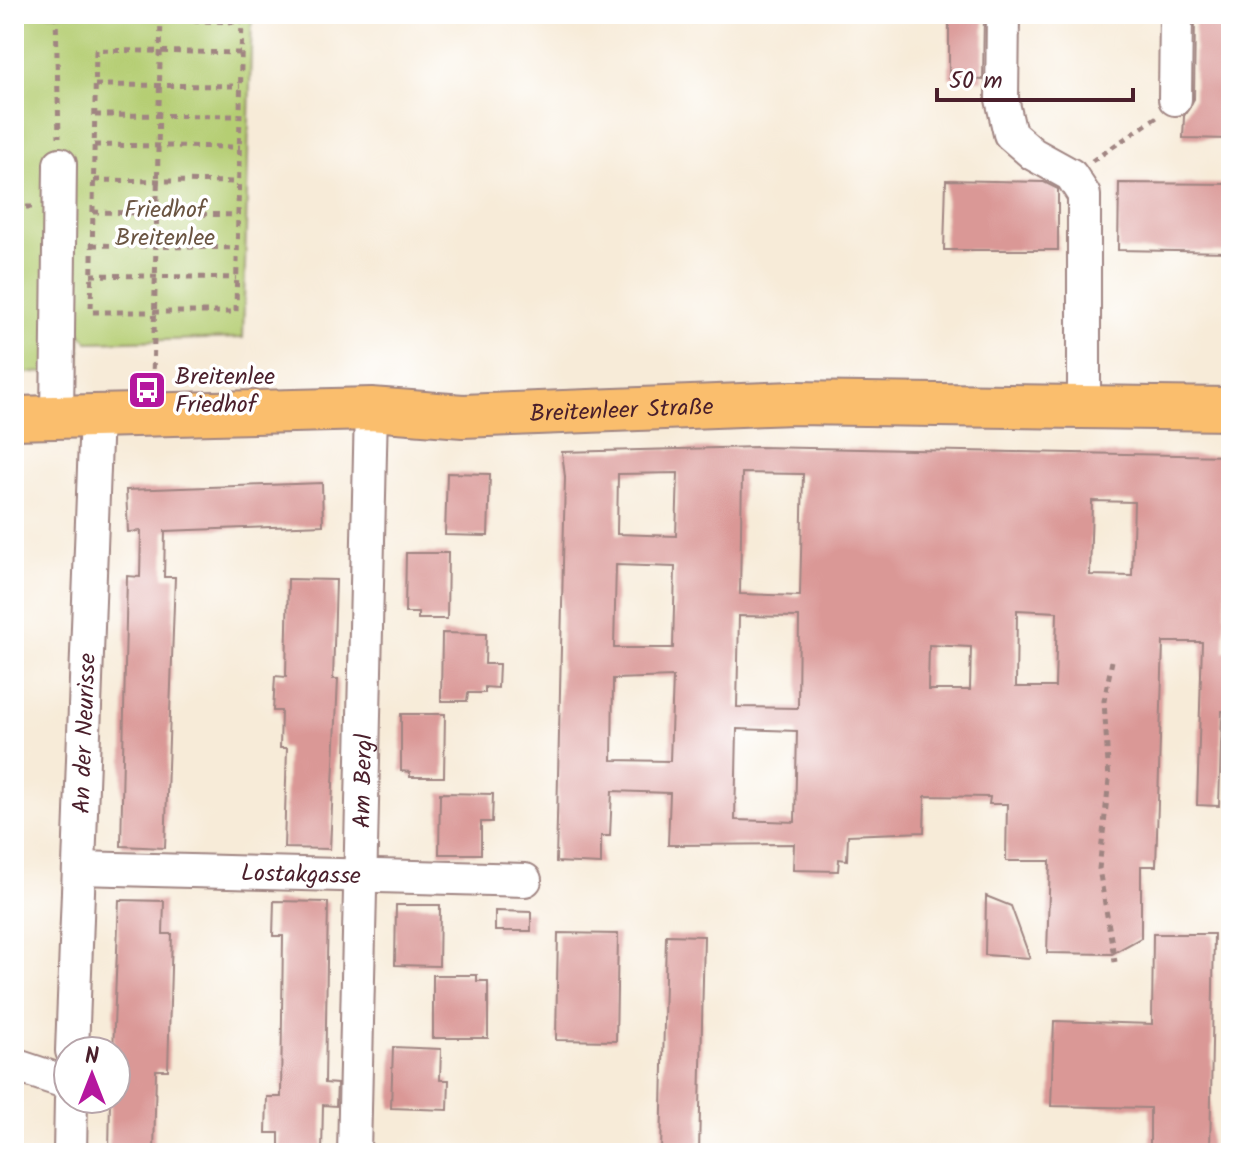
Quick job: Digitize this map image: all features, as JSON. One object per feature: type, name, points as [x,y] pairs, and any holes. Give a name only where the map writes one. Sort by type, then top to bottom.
[{"type":"main road","name":"Breitenleer Straße","points":[[14,418],[371,409],[463,416],[629,412],[715,404],[1231,409]]},
{"type":"street","points":[[1003,14],[1002,99],[1010,134],[1033,154],[1071,175],[1084,195],[1084,407]]},
{"type":"street","points":[[1175,99],[1176,14]]},
{"type":"street","name":"An der Neurisse","points":[[60,164],[77,417],[79,868],[73,1035]]},
{"type":"street","name":"Am Bergl","points":[[354,1153],[371,409]]},
{"type":"street","name":"Lostakgasse","points":[[79,868],[525,880]]},
{"type":"street","points":[[14,1065],[52,1078]]},
{"type":"street","points":[[70,1153],[71,1115]]},
{"type":"path","points":[[56,14],[60,164]]},
{"type":"path","points":[[240,53],[96,50],[91,312],[236,312],[242,14]]},
{"type":"path","points":[[153,382],[161,17]]},
{"type":"path","points":[[97,18],[192,17],[242,22]]},
{"type":"path","points":[[95,85],[240,86]]},
{"type":"path","points":[[1071,175],[1164,112],[1175,99]]},
{"type":"path","points":[[95,115],[240,116]]},
{"type":"path","points":[[94,145],[240,147]]},
{"type":"path","points":[[94,180],[238,182]]},
{"type":"path","points":[[93,212],[237,215]]},
{"type":"path","points":[[92,245],[236,248]]},
{"type":"path","points":[[91,275],[236,278]]},
{"type":"path","points":[[1112,661],[1104,701],[1109,780],[1099,869],[1115,962]]},
{"type":"green space","name":"Friedhof Breitenlee","points":[[14,14],[252,14],[243,338],[88,342],[80,333],[80,372],[14,373]]},
{"type":"building","points":[[949,14],[984,14],[983,80],[949,78]]},
{"type":"building","points":[[1195,14],[1231,14],[1231,139],[1183,138],[1184,116],[1194,99]]},
{"type":"building","points":[[946,180],[1044,182],[1058,189],[1058,250],[944,250]]},
{"type":"building","points":[[1119,183],[1231,184],[1231,252],[1118,250]]},
{"type":"building","points":[[758,447],[1230,456],[1224,651],[1231,651],[1231,711],[1222,711],[1219,806],[1197,805],[1202,642],[1163,642],[1156,866],[1141,866],[1141,938],[1112,954],[1047,953],[1050,861],[1006,861],[1007,804],[989,804],[990,797],[925,796],[924,832],[848,835],[847,860],[839,859],[838,871],[793,870],[794,844],[668,845],[670,793],[612,791],[610,836],[601,836],[601,864],[556,862],[565,477],[562,452]],"holes":[[[678,473],[676,536],[617,534],[618,474]],[[742,473],[803,474],[800,596],[740,594]],[[1092,501],[1134,502],[1132,576],[1090,575]],[[616,565],[675,567],[673,648],[614,648]],[[1017,610],[1057,612],[1055,687],[1016,687]],[[739,616],[799,617],[798,708],[737,707]],[[929,645],[971,647],[970,690],[928,690]],[[673,677],[670,761],[612,760],[613,679]],[[737,729],[797,731],[795,822],[735,820]]]},
{"type":"building","points":[[447,473],[490,474],[488,536],[445,535]]},
{"type":"building","points":[[322,483],[323,525],[165,531],[164,577],[175,577],[165,848],[121,846],[127,576],[140,577],[141,531],[128,532],[126,490]]},
{"type":"building","points":[[406,553],[448,553],[447,619],[418,619],[418,613],[405,613]]},
{"type":"building","points":[[288,579],[336,580],[333,679],[338,679],[330,849],[284,848],[287,748],[280,748],[281,711],[273,711],[275,676],[286,677]]},
{"type":"building","points":[[442,633],[486,634],[485,664],[499,664],[498,688],[485,687],[485,693],[468,693],[467,701],[441,701]]},
{"type":"building","points":[[401,714],[445,714],[444,777],[410,777],[410,772],[401,771]]},
{"type":"building","points":[[440,793],[493,794],[492,822],[481,822],[481,854],[439,854]]},
{"type":"building","points":[[986,896],[1011,906],[1030,958],[985,955]]},
{"type":"building","points":[[119,900],[164,901],[163,934],[172,934],[168,1070],[156,1070],[154,1153],[109,1153],[110,1115],[132,1115],[132,1035],[114,1035]]},
{"type":"building","points":[[274,901],[328,902],[325,1083],[337,1084],[336,1106],[323,1105],[322,1153],[279,1153],[279,1133],[266,1133],[267,1097],[281,1097],[283,936],[273,936]]},
{"type":"building","points":[[396,905],[440,905],[439,966],[395,965]]},
{"type":"building","points":[[495,911],[531,912],[531,931],[495,931]]},
{"type":"building","points":[[558,933],[618,934],[616,1041],[556,1040]]},
{"type":"building","points":[[1153,934],[1214,934],[1210,1153],[1150,1153],[1150,1108],[1051,1106],[1054,1021],[1152,1024]]},
{"type":"building","points":[[666,935],[704,936],[699,1153],[661,1153]]},
{"type":"building","points":[[433,975],[477,975],[477,981],[488,981],[488,1038],[433,1038]]},
{"type":"building","points":[[393,1047],[441,1049],[440,1080],[449,1080],[448,1110],[391,1108]]},
{"type":"place","name":"Breitenlee Friedhof","points":[[147,390]]}]
